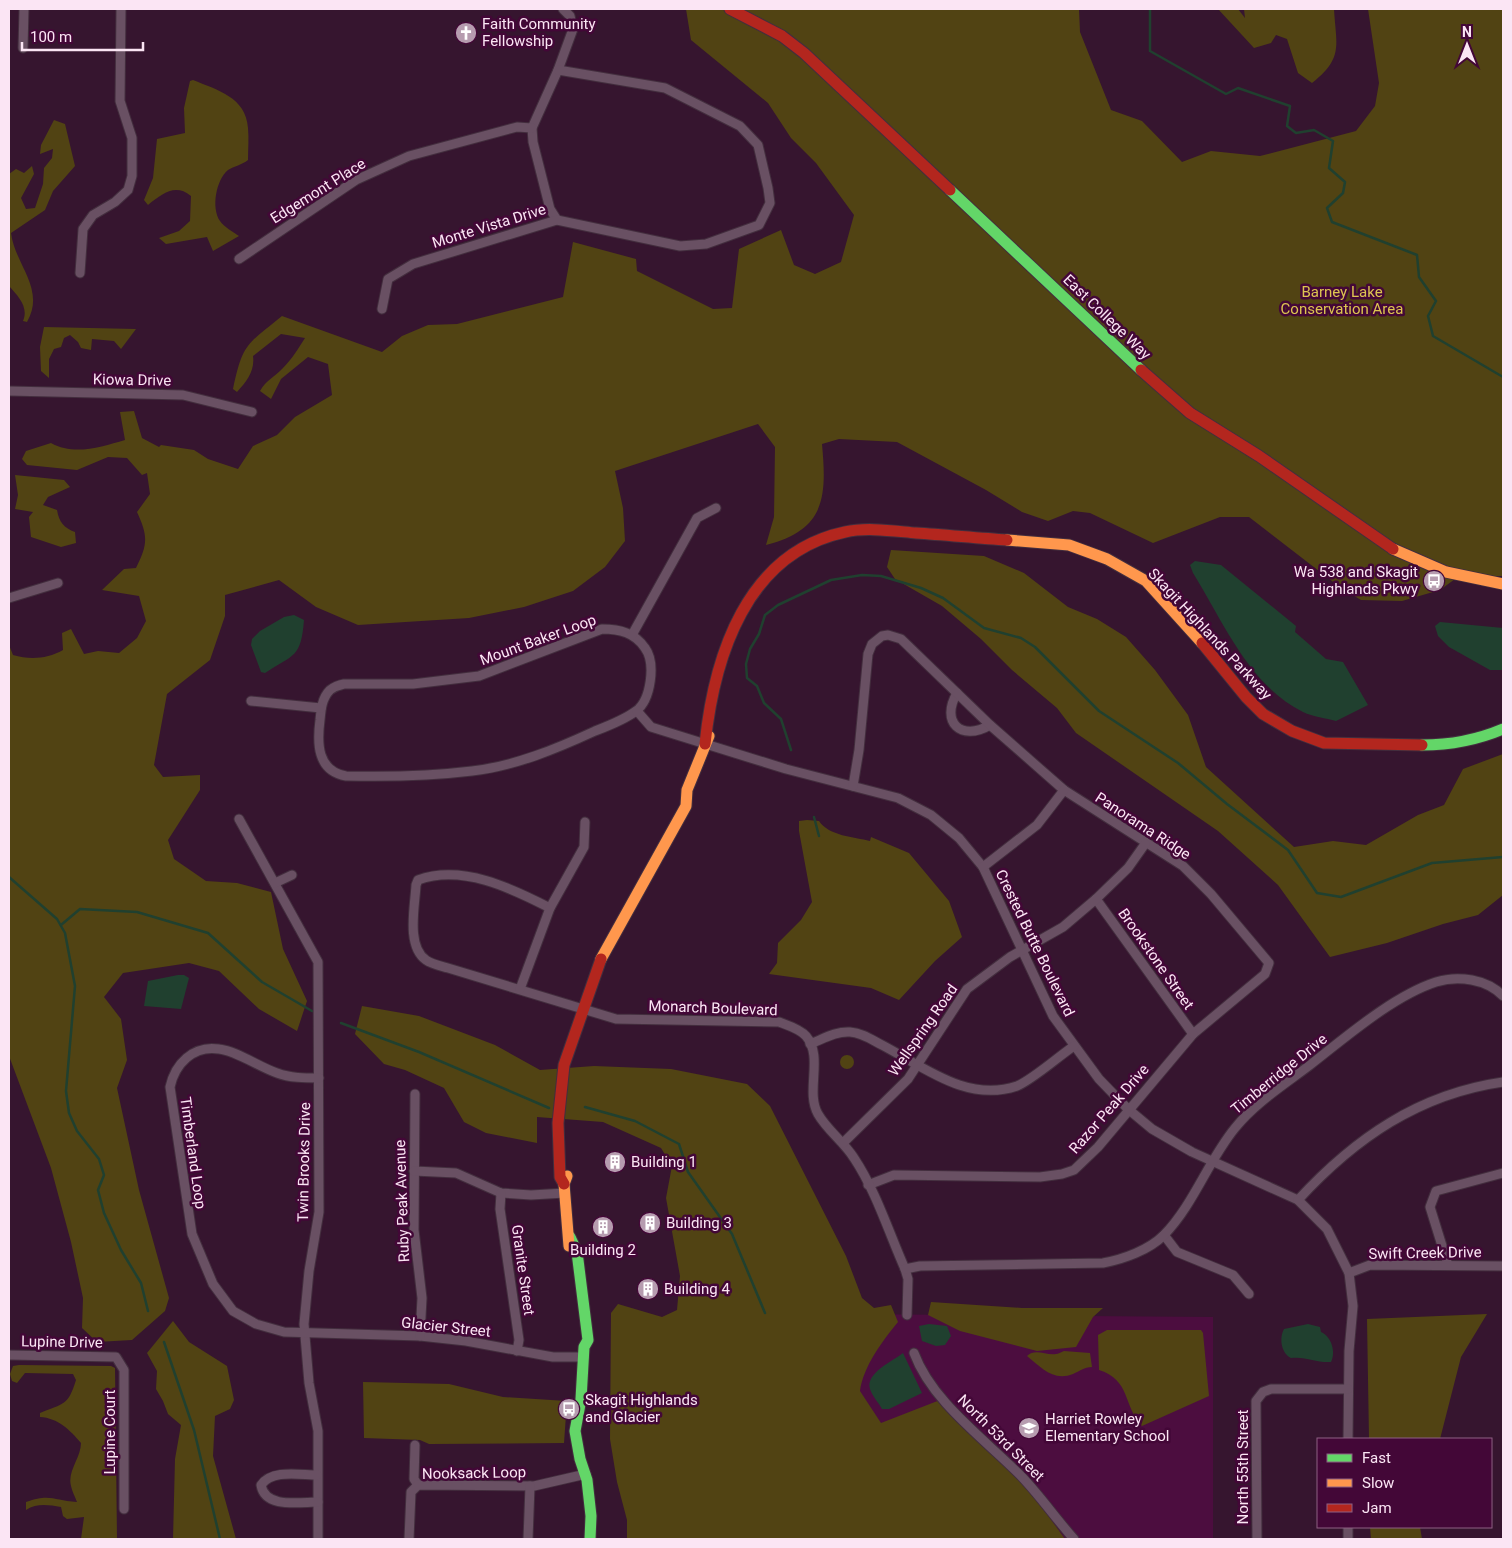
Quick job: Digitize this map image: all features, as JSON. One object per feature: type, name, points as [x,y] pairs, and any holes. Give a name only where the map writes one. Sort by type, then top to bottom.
[{"type":"street","points":[[23,48],[24,9]]},
{"type":"street","points":[[80,273],[83,229],[93,215],[115,202],[128,190],[132,176],[132,138],[120,101],[121,9]]},
{"type":"street","points":[[532,128],[558,70],[573,29],[570,16],[563,9]]},
{"type":"street","name":"East College Way","points":[[730,9],[782,36],[804,53],[1164,391],[1190,413],[1259,456],[1392,549],[1416,562],[1457,576],[1503,584]]},
{"type":"street","points":[[557,220],[680,246],[706,244],[759,225],[770,204],[758,145],[740,126],[665,88],[558,70]]},
{"type":"street","name":"Edgemont Place","points":[[239,259],[356,180],[400,160],[517,127],[532,128]]},
{"type":"street","name":"Monte Vista Drive","points":[[382,309],[388,278],[413,264],[557,220],[550,209],[533,142],[532,128]]},
{"type":"street","name":"Kiowa Drive","points":[[9,391],[183,395],[252,412]]},
{"type":"street","points":[[705,744],[651,727],[637,711],[648,690],[652,674],[646,648],[632,635],[697,518],[716,508]]},
{"type":"street","name":"Skagit Highlands Parkway","points":[[598,1539],[597,1525],[592,1516],[585,1470],[586,1460],[581,1399],[584,1352],[568,1245],[570,1237],[565,1188],[567,1180],[565,1125],[570,1070],[568,1058],[582,1009],[599,962],[600,942],[687,790],[705,744],[713,730],[734,644],[757,601],[770,586],[798,562],[818,550],[862,531],[900,530],[1069,545],[1107,559],[1146,581],[1207,648],[1246,697],[1263,714],[1292,731],[1324,743],[1441,745],[1484,737],[1503,729]]},
{"type":"street","points":[[9,598],[58,583]]},
{"type":"street","name":"Mount Baker Loop","points":[[632,635],[615,629],[593,631],[524,660],[479,676],[455,681],[413,684],[344,684],[330,690],[321,708],[318,741],[320,754],[326,766],[337,774],[370,776],[473,771],[509,764],[564,745],[637,711]]},
{"type":"street","name":"Panorama Ridge","points":[[853,786],[859,750],[868,654],[877,639],[888,635],[900,639],[990,725],[1064,790],[1145,844],[1183,866],[1211,894],[1269,963]]},
{"type":"street","points":[[957,693],[951,704],[950,713],[958,728],[967,732],[978,732],[990,725]]},
{"type":"street","points":[[251,701],[321,708]]},
{"type":"street","name":"Crested Butte Boulevard","points":[[705,744],[786,769],[898,798],[931,815],[959,838],[982,867],[1054,1016],[1099,1079],[1128,1109],[1152,1129],[1192,1152],[1298,1200],[1327,1230],[1348,1273],[1353,1306],[1348,1388],[1348,1438]]},
{"type":"street","points":[[982,867],[1036,825],[1064,790]]},
{"type":"street","name":"Twin Brooks Drive","points":[[239,820],[276,883],[318,962],[318,1212],[309,1271],[304,1332],[309,1383],[318,1431],[318,1539]]},
{"type":"street","points":[[520,989],[550,908],[584,847],[585,822]]},
{"type":"street","name":"Wellspring Road","points":[[842,1143],[908,1079],[966,989],[1023,950],[1063,927],[1128,868],[1145,844]]},
{"type":"street","points":[[276,883],[292,875]]},
{"type":"street","name":"Monarch Boulevard","points":[[550,908],[485,879],[465,876],[427,877],[418,880],[416,885],[414,935],[418,951],[426,960],[616,1019],[779,1022],[806,1035],[810,1044]]},
{"type":"street","name":"Brookstone Street","points":[[1096,899],[1193,1034]]},
{"type":"street","name":"Razor Peak Drive","points":[[868,1185],[894,1175],[1040,1177],[1074,1170],[1098,1147],[1193,1034],[1265,974],[1269,963]]},
{"type":"street","name":"Timberridge Drive","points":[[905,1269],[920,1266],[1103,1263],[1128,1257],[1164,1236],[1188,1204],[1212,1161],[1236,1127],[1275,1091],[1368,1021],[1422,988],[1457,978],[1481,982],[1503,996]]},
{"type":"street","points":[[907,1315],[908,1279],[905,1269],[868,1185],[855,1158],[818,1114],[815,1104],[813,1054],[810,1044],[836,1033],[850,1032],[863,1035],[918,1064],[946,1082],[978,1090],[995,1090],[1018,1085],[1074,1046]]},
{"type":"street","name":"Timberland Loop","points":[[304,1332],[284,1332],[244,1318],[233,1311],[212,1284],[192,1234],[170,1087],[173,1073],[186,1057],[205,1049],[220,1049],[278,1074],[298,1078],[319,1078]]},
{"type":"street","points":[[1298,1200],[1330,1165],[1365,1138],[1408,1112],[1446,1096],[1503,1082]]},
{"type":"street","name":"Ruby Peak Avenue","points":[[415,1094],[414,1230],[422,1298],[420,1336]]},
{"type":"street","points":[[414,1170],[456,1173],[501,1192],[530,1195],[565,1188]]},
{"type":"street","points":[[1448,1265],[1430,1207],[1436,1192],[1503,1173]]},
{"type":"street","name":"Granite Street","points":[[501,1192],[500,1208],[519,1340],[517,1351]]},
{"type":"street","points":[[1164,1236],[1177,1252],[1233,1275],[1249,1294]]},
{"type":"street","name":"Swift Creek Drive","points":[[1348,1273],[1370,1265],[1503,1266]]},
{"type":"street","name":"Glacier Street","points":[[304,1332],[420,1336],[466,1341],[553,1357],[584,1352]]},
{"type":"street","name":"North 53rd Street","points":[[914,1353],[923,1372],[942,1399],[1023,1478],[1074,1539]]},
{"type":"street","name":"Lupine Drive","points":[[9,1355],[116,1357]]},
{"type":"street","name":"Lupine Court","points":[[116,1357],[124,1370],[124,1509]]},
{"type":"street","name":"North 55th Street","points":[[1257,1539],[1256,1401],[1263,1392],[1271,1389],[1348,1388]]},
{"type":"street","points":[[415,1445],[414,1479],[418,1485]]},
{"type":"street","name":"Nooksack Loop","points":[[409,1539],[411,1492],[418,1485],[530,1486],[585,1470]]},
{"type":"street","points":[[317,1475],[275,1475],[266,1478],[261,1485],[262,1492],[268,1499],[277,1502],[318,1502]]},
{"type":"street","points":[[528,1539],[530,1486]]},
{"type":"street","name":"Skagit Highlands Parkway","points":[[590,1539],[589,1525],[592,1516]]},
{"type":"shaded area","points":[[1195,561],[1221,565],[1296,626],[1295,632],[1326,659],[1343,662],[1368,705],[1336,721],[1303,712],[1267,686],[1239,651],[1193,573],[1190,565]]},
{"type":"shaded area","points":[[294,615],[304,620],[301,642],[298,648],[294,654],[283,662],[265,673],[261,672],[251,645],[252,639],[260,631],[284,617]]},
{"type":"shaded area","points":[[1440,622],[1503,628],[1503,670],[1490,670],[1449,647],[1438,636],[1435,626]]},
{"type":"shaded area","points":[[184,975],[189,978],[181,1009],[144,1006],[148,981]]},
{"type":"shaded area","name":"Harriet Rowley Elementary School","points":[[846,1314],[1213,1317],[1213,1539],[845,1539]]},
{"type":"shaded area","points":[[929,1324],[947,1326],[951,1336],[945,1345],[936,1346],[922,1341],[919,1326]]},
{"type":"shaded area","points":[[1308,1324],[1320,1327],[1321,1332],[1330,1341],[1333,1350],[1331,1362],[1291,1358],[1285,1353],[1281,1341],[1284,1329]]},
{"type":"shaded area","points":[[903,1353],[922,1393],[889,1409],[882,1409],[871,1392],[870,1383],[876,1373]]},
{"type":"green space","name":"Barney Lake Conservation Area","points":[[686,9],[1079,9],[1080,32],[1111,110],[1142,121],[1182,162],[1211,151],[1260,156],[1356,131],[1375,106],[1379,83],[1368,9],[1503,9],[1503,576],[1482,576],[1466,571],[1440,590],[1402,601],[1361,600],[1341,588],[1249,517],[1220,517],[1153,543],[1090,513],[1073,511],[1048,521],[1022,512],[986,490],[897,442],[839,439],[822,444],[824,480],[822,496],[818,509],[811,521],[786,539],[766,545],[774,517],[775,447],[758,424],[615,471],[623,508],[625,541],[605,567],[573,591],[524,607],[469,618],[358,625],[316,607],[279,580],[225,595],[225,616],[210,660],[167,694],[154,765],[163,777],[200,775],[200,790],[168,840],[174,859],[206,881],[237,883],[271,892],[283,949],[307,1001],[297,1031],[259,1009],[219,971],[189,963],[123,973],[104,997],[121,1019],[127,1060],[117,1088],[139,1190],[169,1298],[165,1311],[132,1340],[97,1342],[82,1328],[83,1298],[71,1242],[51,1168],[9,1056],[9,645],[13,655],[38,658],[63,650],[62,633],[71,629],[84,654],[98,651],[119,653],[137,638],[146,621],[139,596],[102,590],[124,569],[136,568],[143,552],[145,540],[145,534],[137,512],[150,494],[147,473],[142,475],[127,458],[108,457],[77,470],[27,465],[22,459],[26,451],[51,443],[60,447],[78,450],[125,440],[120,412],[134,411],[142,438],[159,447],[161,445],[194,450],[208,459],[238,469],[253,446],[277,435],[295,417],[332,395],[328,364],[308,357],[281,379],[271,399],[260,391],[295,354],[305,338],[281,334],[253,356],[253,366],[247,380],[237,392],[233,389],[240,362],[248,346],[282,316],[382,352],[402,336],[428,325],[457,324],[563,297],[573,242],[636,259],[637,271],[713,309],[732,308],[739,249],[781,230],[794,265],[815,274],[841,262],[854,215],[816,163],[791,138],[768,103],[691,40]]},
{"type":"green space","points":[[1218,9],[1238,9],[1245,18],[1244,9],[1334,9],[1336,50],[1334,58],[1322,74],[1312,83],[1298,73],[1287,39],[1276,35],[1271,43],[1254,48]]},
{"type":"green space","points":[[193,80],[220,91],[236,102],[246,117],[248,128],[248,160],[228,170],[220,180],[215,202],[220,221],[239,236],[213,251],[207,237],[166,244],[159,238],[179,231],[190,221],[191,196],[180,190],[174,190],[164,194],[148,205],[144,200],[153,178],[157,139],[185,133],[184,108],[190,81]]},
{"type":"green space","points":[[54,120],[65,124],[75,166],[53,191],[45,210],[11,233],[18,256],[28,277],[33,299],[32,310],[27,322],[23,321],[25,311],[22,302],[9,286],[9,174],[16,169],[24,173],[32,166],[34,174],[21,198],[26,209],[35,208],[43,184],[44,168],[52,158],[53,149],[40,154],[41,145]]},
{"type":"green space","points":[[44,327],[136,329],[121,349],[114,341],[92,339],[91,350],[81,348],[78,342],[70,335],[64,338],[61,347],[54,349],[49,359],[49,378],[41,371],[40,347]]},
{"type":"green space","points":[[15,475],[64,480],[70,487],[48,497],[43,505],[57,510],[63,524],[75,532],[76,543],[61,547],[31,537],[29,517],[33,512],[15,509],[18,495]]},
{"type":"green space","points":[[891,550],[984,556],[1024,573],[1068,607],[1097,619],[1126,637],[1155,670],[1188,715],[1206,767],[1294,847],[1333,841],[1366,845],[1418,815],[1444,805],[1463,769],[1503,754],[1503,895],[1478,915],[1443,924],[1387,943],[1330,957],[1278,885],[1218,831],[1076,733],[1057,708],[1012,670],[981,639],[942,606],[895,579],[887,567]]},
{"type":"green space","points":[[799,821],[819,821],[823,826],[835,833],[870,841],[871,837],[909,853],[949,901],[962,937],[935,961],[899,1000],[871,988],[769,974],[777,963],[778,943],[801,920],[812,902],[799,831]]},
{"type":"green space","points":[[362,1006],[419,1016],[495,1045],[540,1070],[594,1066],[671,1069],[747,1084],[770,1106],[846,1256],[862,1298],[874,1308],[891,1305],[898,1322],[869,1363],[860,1391],[881,1423],[940,1400],[1031,1492],[1065,1539],[627,1539],[627,1520],[617,1482],[610,1439],[611,1313],[618,1304],[662,1317],[677,1310],[680,1276],[666,1198],[672,1166],[661,1148],[603,1122],[537,1117],[537,1143],[486,1133],[464,1122],[444,1088],[405,1070],[384,1064],[355,1034]]},
{"type":"green space","points":[[844,1055],[850,1055],[854,1062],[850,1069],[844,1069],[840,1065],[840,1059]]},
{"type":"green space","points":[[931,1302],[1022,1308],[1103,1308],[1093,1317],[1076,1347],[1037,1351],[960,1331],[928,1315]]},
{"type":"green space","points":[[1487,1314],[1461,1357],[1440,1438],[1369,1438],[1367,1319]]},
{"type":"green space","points":[[173,1321],[189,1342],[227,1366],[234,1400],[230,1409],[215,1416],[213,1456],[236,1539],[173,1539],[175,1459],[181,1425],[168,1414],[156,1389],[157,1371],[147,1353]]},
{"type":"green space","points":[[1107,1330],[1201,1330],[1203,1333],[1209,1396],[1142,1426],[1117,1380],[1099,1370],[1098,1335]]},
{"type":"green space","points":[[1064,1351],[1090,1353],[1092,1367],[1084,1368],[1066,1376],[1053,1375],[1042,1369],[1027,1356],[1037,1352],[1058,1354]]},
{"type":"green space","points":[[13,1366],[111,1366],[115,1368],[117,1539],[81,1539],[84,1517],[67,1519],[63,1516],[61,1507],[38,1505],[26,1510],[26,1502],[34,1499],[52,1498],[77,1502],[70,1480],[81,1443],[68,1429],[58,1422],[40,1417],[40,1413],[60,1405],[67,1399],[76,1380],[73,1374],[25,1373],[17,1383],[12,1381],[10,1374]]},
{"type":"green space","points":[[363,1382],[449,1384],[503,1397],[567,1401],[564,1443],[429,1444],[420,1440],[364,1438]]},
{"type":"green space","points":[[1370,1528],[1420,1528],[1422,1539],[1371,1539]]},
{"type":"waterway","points":[[1150,9],[1150,51],[1226,94],[1238,88],[1290,106],[1287,126],[1296,133],[1314,130],[1333,141],[1329,168],[1345,182],[1343,193],[1327,208],[1332,222],[1417,255],[1419,277],[1436,301],[1428,316],[1433,336],[1503,377]]},
{"type":"waterway","points":[[791,750],[781,719],[764,703],[757,686],[747,678],[746,664],[750,649],[759,634],[765,615],[778,605],[831,580],[862,575],[881,576],[921,588],[943,598],[984,628],[1021,638],[1035,647],[1099,711],[1178,763],[1227,804],[1288,850],[1317,893],[1341,897],[1432,863],[1503,857]]},
{"type":"waterway","points":[[814,817],[819,836]]},
{"type":"waterway","points":[[9,877],[57,919],[65,933],[75,986],[66,1091],[69,1113],[77,1131],[99,1159],[104,1175],[98,1190],[104,1213],[121,1250],[141,1283],[148,1311]]},
{"type":"waterway","points":[[61,925],[80,909],[137,912],[208,933],[262,982],[312,1011]]},
{"type":"waterway","points":[[341,1023],[419,1052],[549,1108]]},
{"type":"waterway","points":[[585,1107],[635,1121],[679,1144],[688,1172],[732,1234],[765,1313]]},
{"type":"waterway","points":[[164,1342],[194,1430],[220,1539]]},
{"type":"traffic: fast","points":[[950,190],[1141,370]]},
{"type":"traffic: fast","points":[[1422,745],[1463,741],[1503,729]]},
{"type":"traffic: fast","points":[[570,1237],[577,1252],[588,1340],[584,1347],[581,1399],[575,1431],[580,1459],[587,1480],[591,1516],[590,1539]]},
{"type":"traffic: slow","points":[[1007,540],[1069,545],[1107,559],[1146,581],[1202,643]]},
{"type":"traffic: slow","points":[[1393,549],[1446,572],[1503,584]]},
{"type":"traffic: slow","points":[[601,959],[686,806],[687,790],[709,736]]},
{"type":"traffic: slow","points":[[567,1176],[564,1184],[569,1246]]},
{"type":"traffic: jam","points":[[730,9],[782,36],[804,53],[950,190]]},
{"type":"traffic: jam","points":[[1141,370],[1190,413],[1259,456],[1393,549]]},
{"type":"traffic: jam","points":[[705,744],[717,677],[727,644],[741,613],[760,585],[783,562],[811,544],[845,532],[862,530],[1007,540]]},
{"type":"traffic: jam","points":[[1202,643],[1246,697],[1263,714],[1292,731],[1324,743],[1422,745]]},
{"type":"traffic: jam","points":[[564,1184],[560,1177],[558,1123],[564,1065],[601,959]]},
{"type":"place","name":"Faith Community Fellowship","points":[[466,33]]},
{"type":"place","name":"Wa 538 and Skagit Highlands Pkwy","points":[[1434,581]]},
{"type":"place","name":"Building 1","points":[[615,1162]]},
{"type":"place","name":"Building 3","points":[[650,1223]]},
{"type":"place","name":"Building 2","points":[[603,1227]]},
{"type":"place","name":"Building 4","points":[[648,1289]]},
{"type":"place","name":"Skagit Highlands and Glacier","points":[[569,1409]]},
{"type":"place","name":"Harriet Rowley Elementary School","points":[[1029,1428]]}]
